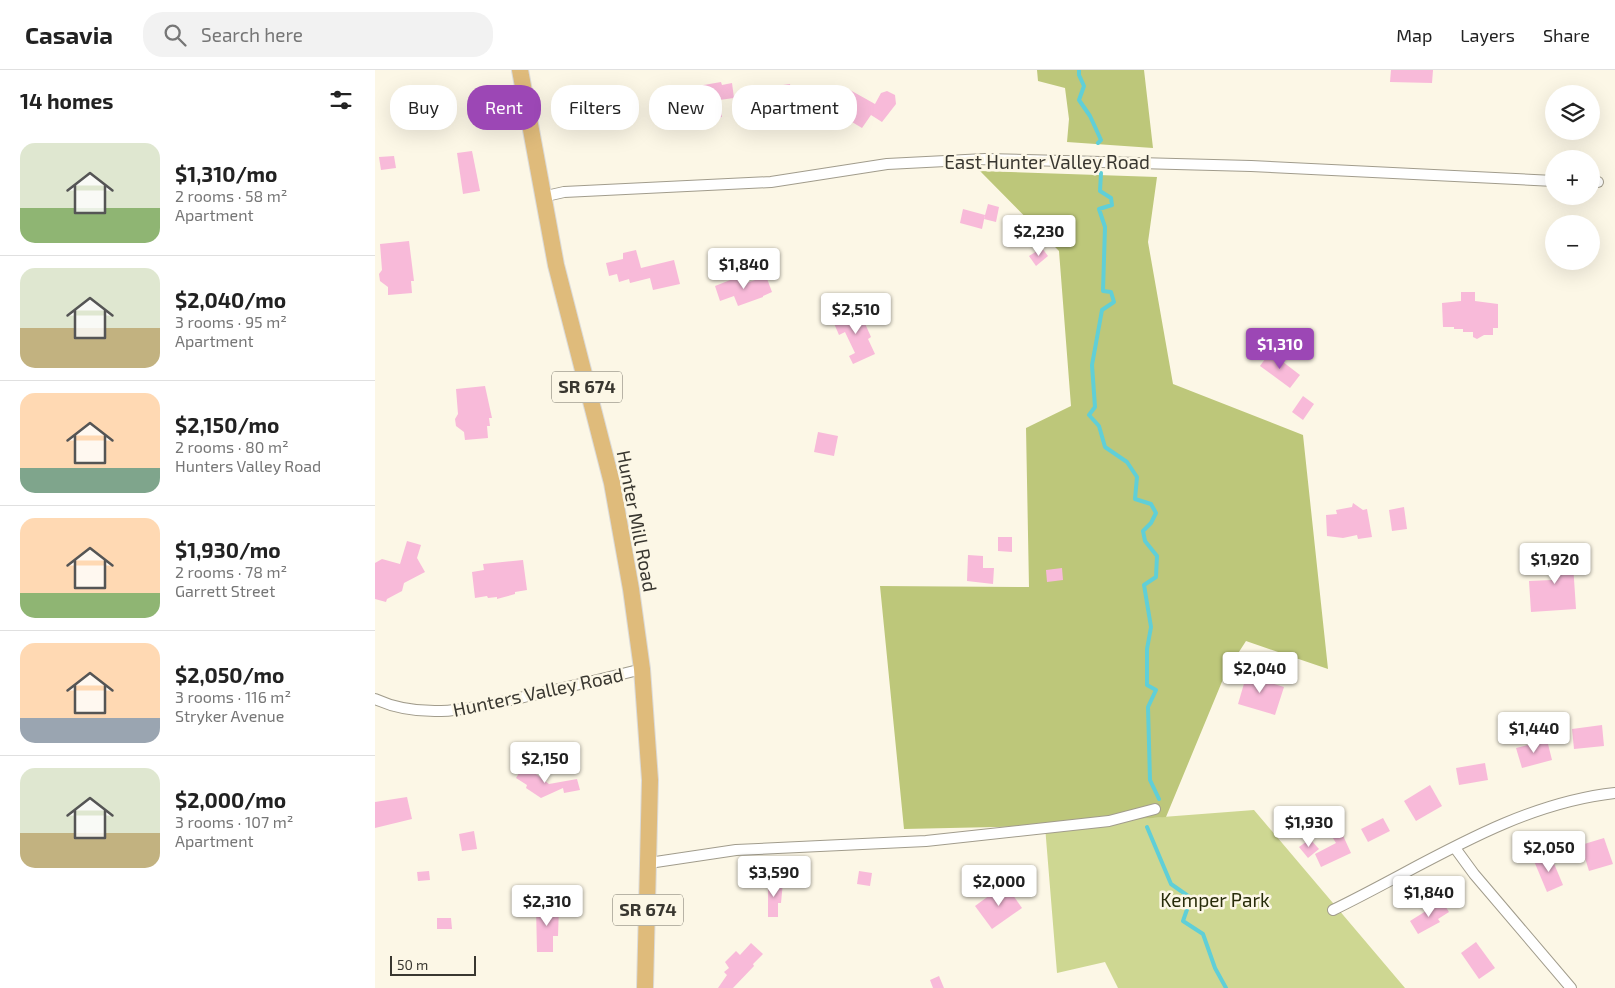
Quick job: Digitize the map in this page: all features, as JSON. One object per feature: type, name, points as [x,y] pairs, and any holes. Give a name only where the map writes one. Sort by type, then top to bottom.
[{"type":"main road","name":"Hunter Mill Road","points":[[520,70],[542,197],[562,294],[612,483],[623,538],[642,669],[650,780],[645,988]]},
{"type":"street","name":"East Hunter Valley Road","points":[[542,197],[574,191],[771,182],[887,164],[985,159],[1232,166],[1545,180]]},
{"type":"street","name":"Hunters Valley Road","points":[[375,699],[398,708],[416,711],[451,711],[518,698],[642,669]]},
{"type":"street","points":[[1333,910],[1489,830],[1544,807],[1615,793]]},
{"type":"street","points":[[649,863],[736,850],[926,841],[1109,821],[1155,809]]},
{"type":"street","points":[[1455,848],[1474,874],[1571,988]]},
{"type":"green space","points":[[1037,70],[1144,70],[1153,148],[1067,142],[1069,119],[1065,88],[1038,81]]},
{"type":"green space","points":[[980,171],[1157,177],[1148,242],[1173,384],[1303,435],[1328,669],[1246,641],[1226,672],[1166,817],[1045,826],[904,829],[880,586],[1029,587],[1026,428],[1071,406],[1059,251]]},
{"type":"green space","name":"Kemper Park","points":[[1254,810],[1405,988],[1118,988],[1105,962],[1057,973],[1045,826]]},
{"type":"building","points":[[1391,70],[1433,70],[1432,83],[1390,82]]},
{"type":"building","points":[[721,82],[722,85],[704,85]]},
{"type":"building","points":[[732,83],[732,98],[722,100],[722,85]]},
{"type":"building","points":[[887,91],[895,95],[896,104],[882,122],[871,115],[862,128],[857,125],[857,94],[875,104],[881,93]]},
{"type":"building","points":[[472,151],[480,191],[463,194],[457,153]]},
{"type":"building","points":[[394,156],[396,168],[381,170],[379,157]]},
{"type":"building","points":[[988,204],[999,207],[996,222],[984,219]]},
{"type":"building","points":[[963,209],[985,215],[982,229],[960,223]]},
{"type":"building","points":[[409,241],[414,281],[411,281],[412,293],[388,295],[388,287],[380,281],[379,274],[382,270],[380,244]]},
{"type":"building","points":[[1042,248],[1048,256],[1036,266],[1029,256]]},
{"type":"building","points":[[636,250],[641,268],[674,260],[680,284],[653,290],[650,278],[630,283],[629,279],[619,282],[617,274],[609,276],[606,263],[623,259],[623,253]]},
{"type":"building","points":[[766,276],[772,292],[763,297],[738,306],[734,296],[720,301],[715,286],[738,277],[741,285]]},
{"type":"building","points":[[1461,292],[1475,292],[1475,301],[1498,304],[1498,328],[1493,328],[1493,335],[1484,335],[1477,339],[1473,337],[1473,332],[1463,332],[1463,329],[1454,329],[1454,327],[1443,327],[1442,303],[1461,301]]},
{"type":"building","points":[[859,310],[871,337],[868,339],[875,354],[853,364],[849,356],[855,353],[845,332],[839,335],[833,321]]},
{"type":"building","points":[[1270,352],[1300,375],[1290,388],[1260,366]]},
{"type":"building","points":[[485,386],[492,418],[489,418],[490,426],[487,426],[488,438],[465,440],[464,432],[456,426],[455,419],[458,414],[456,389]]},
{"type":"building","points":[[1303,396],[1314,404],[1303,420],[1292,412]]},
{"type":"building","points":[[818,432],[838,436],[834,456],[814,452]]},
{"type":"building","points":[[1353,503],[1363,510],[1367,509],[1372,537],[1358,539],[1357,535],[1343,538],[1327,536],[1326,515],[1337,514],[1336,510],[1352,507]]},
{"type":"building","points":[[1404,507],[1407,529],[1392,531],[1389,510]]},
{"type":"building","points":[[998,537],[1012,537],[1012,552],[998,551]]},
{"type":"building","points":[[407,541],[421,545],[417,558],[425,572],[404,583],[402,591],[387,599],[386,602],[375,599],[375,563],[382,559],[400,564]]},
{"type":"building","points":[[1572,549],[1576,609],[1531,612],[1529,581],[1552,580],[1550,551]]},
{"type":"building","points":[[968,555],[983,556],[983,568],[994,568],[993,584],[967,581]]},
{"type":"building","points":[[523,560],[527,590],[515,592],[515,594],[497,599],[497,597],[488,598],[487,596],[475,598],[472,572],[484,570],[483,564]]},
{"type":"building","points":[[1062,568],[1063,580],[1047,582],[1046,570]]},
{"type":"building","points":[[1248,670],[1259,673],[1257,679],[1284,687],[1275,715],[1238,704]]},
{"type":"building","points":[[1602,725],[1604,746],[1574,749],[1572,729]]},
{"type":"building","points":[[1547,740],[1552,760],[1522,768],[1516,748]]},
{"type":"building","points":[[1485,763],[1488,780],[1459,785],[1456,768]]},
{"type":"building","points":[[524,765],[549,784],[577,779],[580,790],[564,793],[563,788],[541,798],[526,788],[527,785],[516,778]]},
{"type":"building","points":[[1430,785],[1442,806],[1416,821],[1404,801]]},
{"type":"building","points":[[407,797],[412,819],[375,828],[375,802]]},
{"type":"building","points":[[1383,818],[1390,831],[1368,842],[1361,829]]},
{"type":"building","points":[[1337,829],[1340,829],[1351,853],[1321,867],[1315,854],[1336,843],[1331,835]]},
{"type":"building","points":[[474,831],[477,849],[462,851],[459,834]]},
{"type":"building","points":[[1604,838],[1613,864],[1589,871],[1581,845]]},
{"type":"building","points":[[1310,839],[1319,849],[1308,858],[1299,847]]},
{"type":"building","points":[[1550,854],[1563,885],[1547,892],[1534,861]]},
{"type":"building","points":[[429,871],[430,880],[418,881],[417,872]]},
{"type":"building","points":[[859,871],[872,873],[870,886],[857,884]]},
{"type":"building","points":[[768,881],[783,882],[781,903],[778,903],[778,917],[768,917]]},
{"type":"building","points":[[1005,884],[1022,908],[992,929],[975,906]]},
{"type":"building","points":[[1442,901],[1449,912],[1438,919],[1440,922],[1418,934],[1410,921]]},
{"type":"building","points":[[536,906],[559,906],[558,936],[553,936],[553,952],[537,952]]},
{"type":"building","points":[[437,918],[451,918],[452,929],[437,929]]},
{"type":"building","points":[[1476,942],[1495,968],[1479,979],[1461,953]]},
{"type":"building","points":[[751,943],[763,954],[733,988],[718,988],[727,975],[724,972],[729,968],[725,962],[736,951],[740,955]]},
{"type":"building","points":[[939,976],[944,988],[933,988],[930,980]]},
{"type":"waterway","points":[[1079,70],[1084,86],[1079,100],[1090,116],[1101,140],[1098,143]]},
{"type":"waterway","points":[[1101,173],[1100,191],[1111,198],[1112,205],[1099,209],[1105,227],[1103,291],[1111,292],[1114,302],[1102,310],[1092,365],[1095,407],[1089,415],[1099,426],[1105,447],[1127,462],[1137,477],[1135,499],[1151,504],[1156,513],[1151,523],[1143,531],[1145,541],[1157,556],[1156,577],[1144,585],[1151,627],[1147,649],[1147,685],[1156,690],[1148,707],[1150,780],[1159,799]]},
{"type":"waterway","points":[[1147,827],[1171,884],[1191,898],[1183,921],[1203,934],[1215,968],[1226,988]]}]
